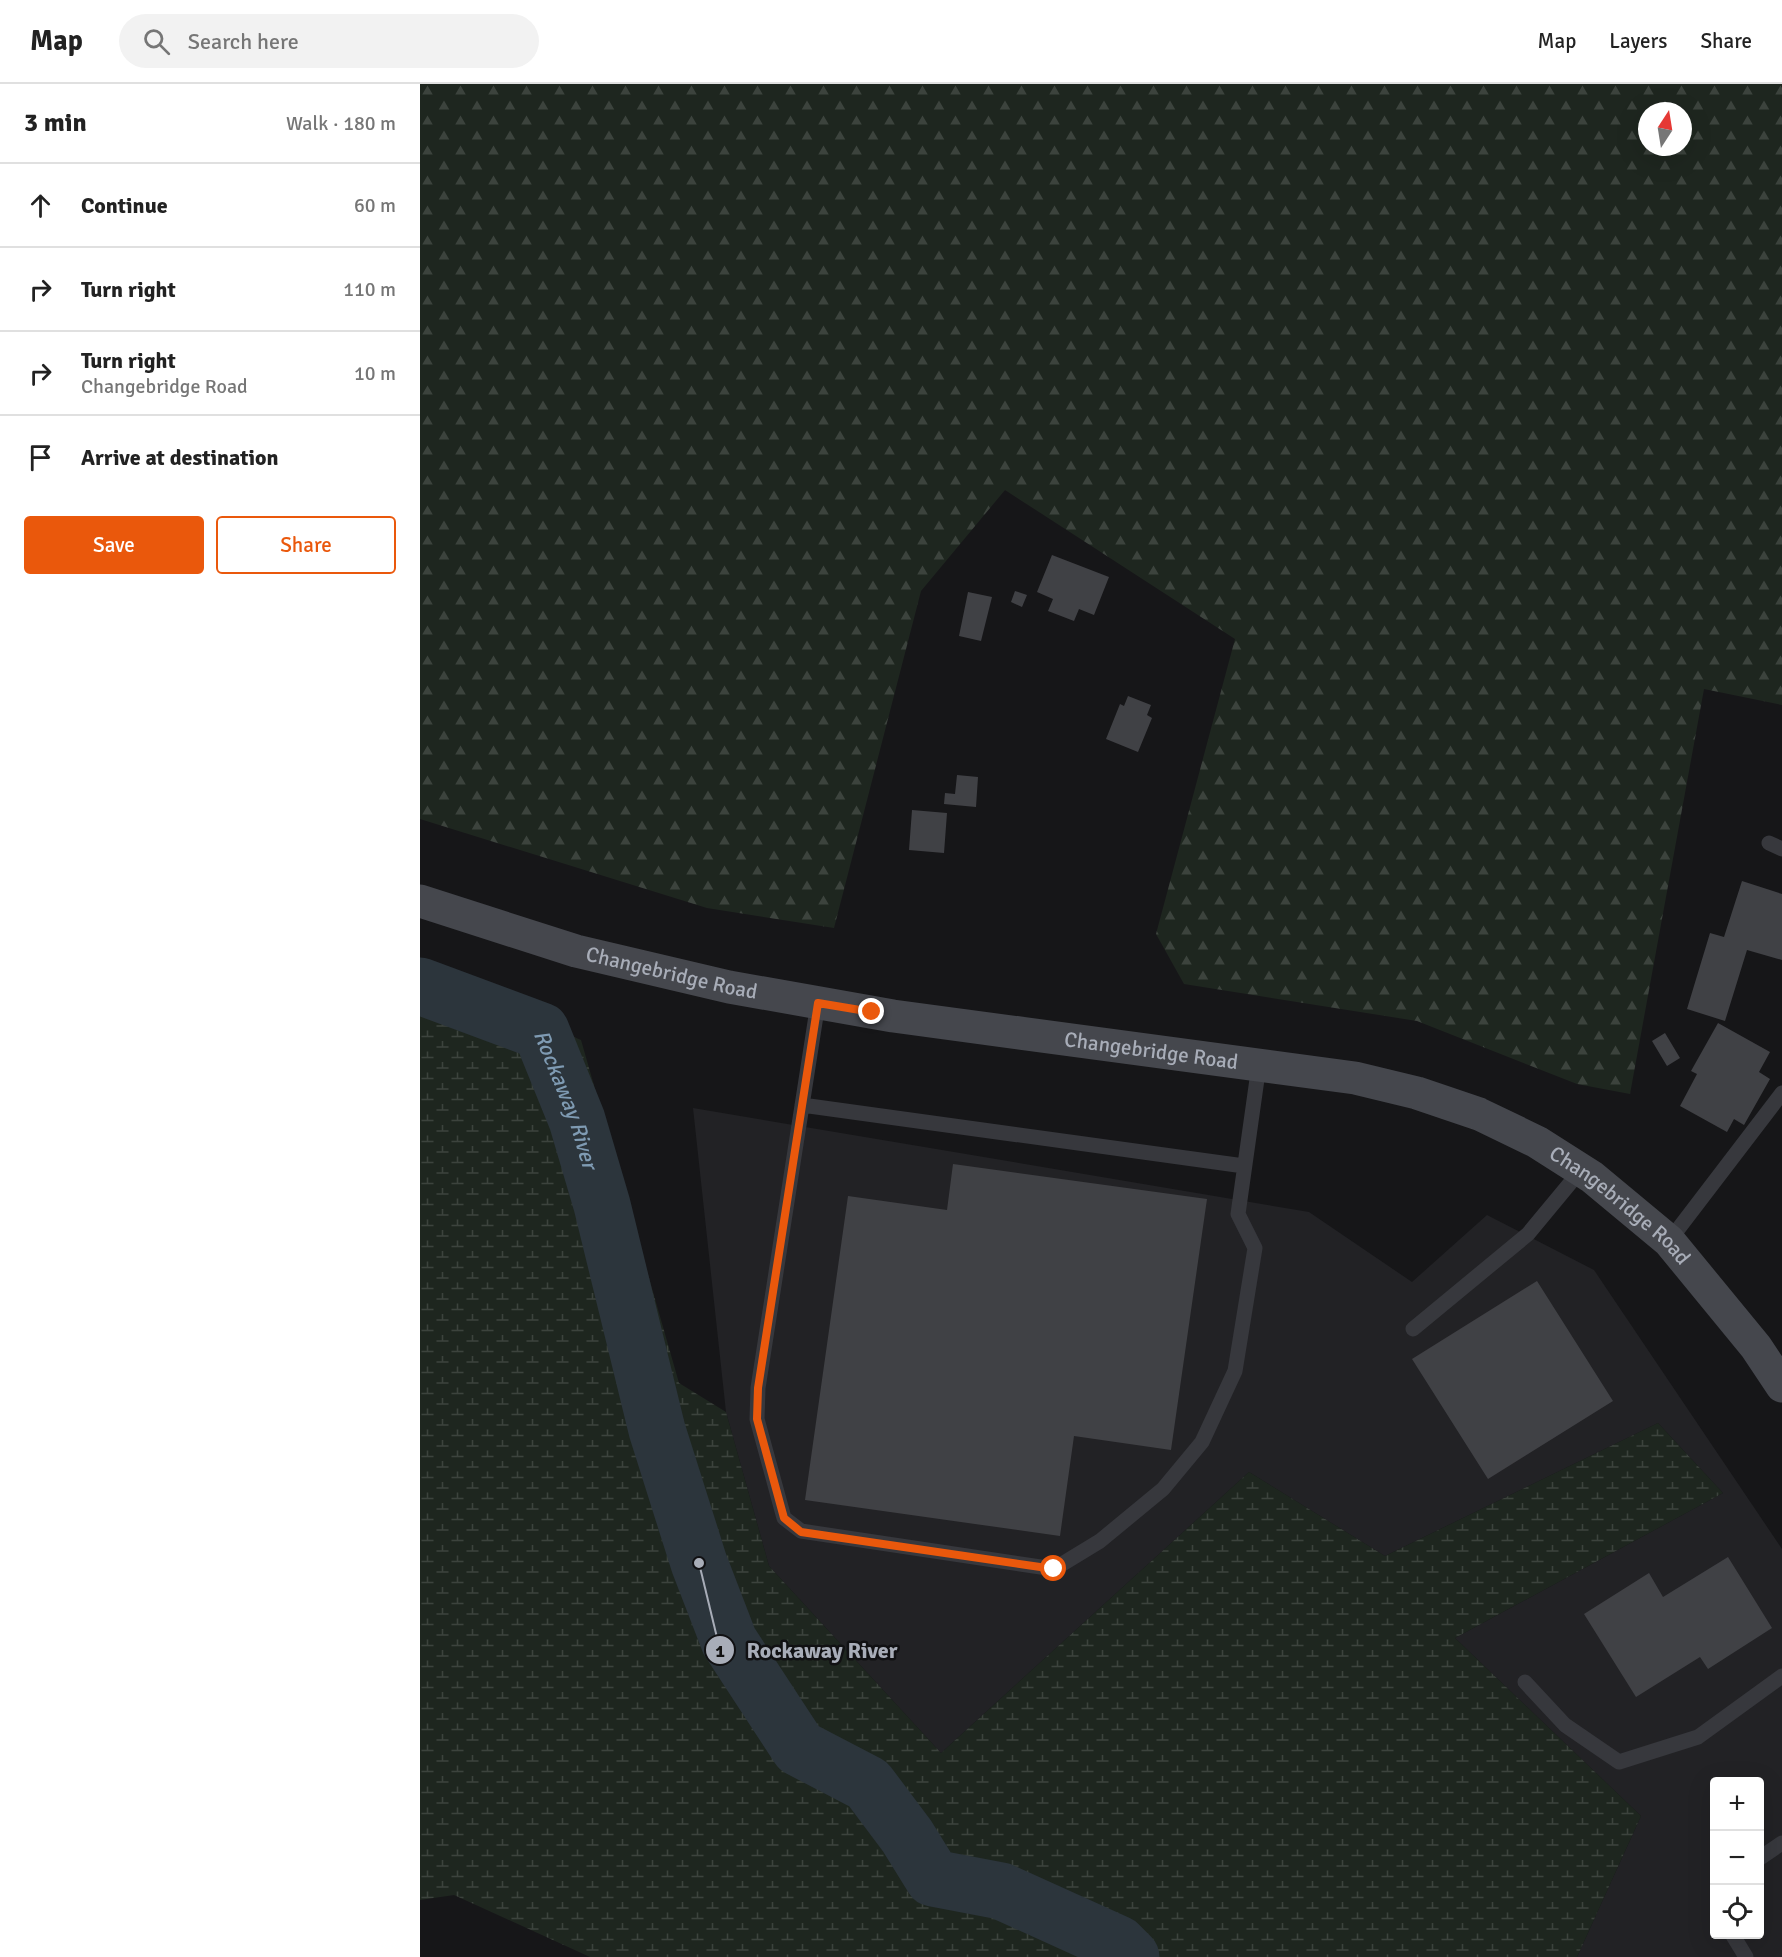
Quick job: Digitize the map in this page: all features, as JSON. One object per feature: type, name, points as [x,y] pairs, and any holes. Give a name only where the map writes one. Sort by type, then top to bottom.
[{"type":"main road","name":"Changebridge Road","points":[[420,901],[576,951],[729,987],[893,1016],[1355,1078],[1417,1093],[1479,1114],[1537,1142],[1581,1170],[1643,1217],[1669,1241],[1756,1347],[1782,1386]]},
{"type":"lane","points":[[818,1003],[758,1398],[757,1419],[784,1518],[801,1532],[1054,1569],[1100,1541],[1163,1489],[1202,1442],[1235,1371],[1255,1248],[1238,1214],[1259,1065]]},
{"type":"lane","points":[[1669,1241],[1782,1093]]},
{"type":"lane","points":[[802,1105],[1245,1166]]},
{"type":"lane","points":[[1413,1329],[1528,1234],[1581,1170]]},
{"type":"lane","points":[[1525,1682],[1565,1725],[1619,1762],[1698,1737],[1782,1676]]},
{"type":"lane","points":[[1764,1855],[1782,1843]]},
{"type":"lane","points":[[1735,1939],[1746,1957]]},
{"type":"shaded area","points":[[693,1108],[1309,1212],[1412,1282],[1487,1215],[1594,1270],[1782,1549],[1782,1957],[1577,1957],[1641,1816],[1455,1638],[1723,1493],[1658,1423],[1385,1556],[1249,1472],[941,1753],[769,1566],[726,1412]]},
{"type":"green space","points":[[420,84],[1782,84],[1782,705],[1704,689],[1630,1094],[1577,1084],[1417,1021],[1184,984],[1156,934],[1235,639],[1005,490],[921,591],[834,928],[707,908],[420,819]]},
{"type":"green space","points":[[420,969],[559,1013],[533,1020],[581,1040],[679,1383],[726,1412],[769,1566],[941,1753],[1249,1472],[1385,1556],[1658,1423],[1723,1493],[1455,1638],[1641,1816],[1577,1957],[590,1957],[454,1895],[420,1900]]},
{"type":"building","points":[[1052,555],[1109,577],[1094,615],[1079,609],[1074,621],[1048,611],[1053,599],[1037,592]]},
{"type":"building","points":[[1015,591],[1027,595],[1022,607],[1011,602]]},
{"type":"building","points":[[968,592],[992,597],[981,641],[959,636]]},
{"type":"building","points":[[1128,696],[1151,705],[1147,715],[1152,718],[1138,752],[1106,739],[1120,704],[1124,706]]},
{"type":"building","points":[[957,775],[978,777],[976,807],[944,804],[945,793],[955,794]]},
{"type":"building","points":[[912,810],[947,813],[944,853],[909,850]]},
{"type":"building","points":[[1742,881],[1782,894],[1782,960],[1747,950],[1725,1021],[1687,1009],[1710,933],[1724,937]]},
{"type":"building","points":[[1718,1023],[1770,1052],[1759,1072],[1770,1079],[1744,1125],[1734,1119],[1727,1132],[1680,1106],[1697,1074],[1691,1071]]},
{"type":"building","points":[[1665,1033],[1680,1058],[1667,1066],[1652,1041]]},
{"type":"building","points":[[953,1164],[1207,1199],[1171,1450],[1074,1436],[1060,1536],[805,1500],[848,1196],[947,1210]]},
{"type":"building","points":[[1537,1281],[1613,1401],[1488,1479],[1412,1359]]},
{"type":"building","points":[[1728,1557],[1772,1628],[1708,1669],[1700,1657],[1636,1697],[1584,1614],[1649,1573],[1663,1597]]},
{"type":"waterway","name":"Rockaway River","points":[[420,986],[541,1031],[577,1120],[602,1205],[657,1430],[699,1563],[729,1641],[799,1748],[868,1784],[907,1836],[933,1878],[1001,1891],[1118,1944],[1131,1957]]},
{"type":"place","name":"Rockaway River","points":[[699,1563]]},
{"type":"route","points":[[872,1012],[818,1003],[758,1388],[757,1419],[784,1518],[801,1532],[1054,1569]]}]
